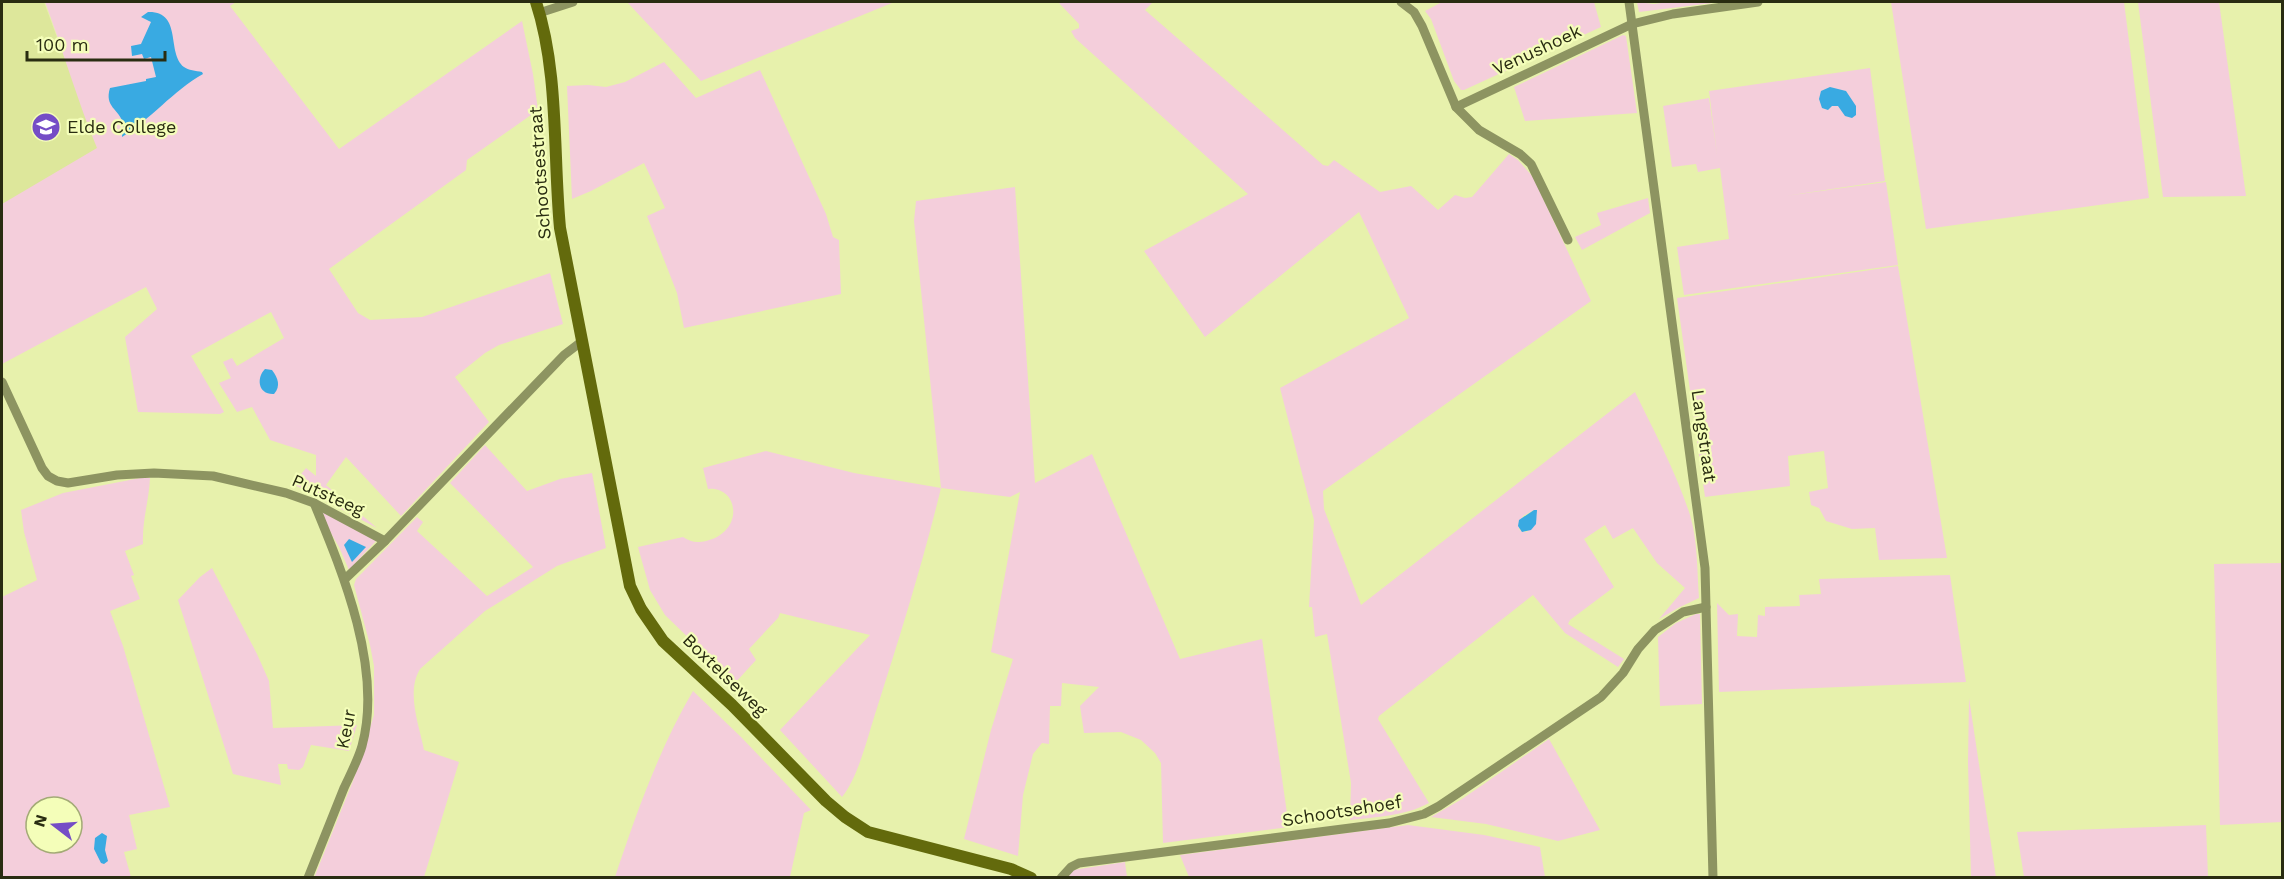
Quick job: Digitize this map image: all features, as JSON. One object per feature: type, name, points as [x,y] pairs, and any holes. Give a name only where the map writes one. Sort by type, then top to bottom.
[{"type":"main road","name":"Schootsestraat","points":[[538,7],[551,77],[555,123],[555,175],[560,228],[581,342]]},
{"type":"main road","name":"Boxtelseweg","points":[[581,342],[630,586],[641,609],[663,641],[732,705],[845,818],[868,832],[1011,869],[1031,878]]},
{"type":"street","points":[[538,7],[573,2]]},
{"type":"street","points":[[1401,2],[1414,12],[1422,26],[1456,107],[1479,130],[1520,154],[1531,164],[1568,240]]},
{"type":"street","name":"Langstraat","points":[[1629,2],[1705,568],[1713,878]]},
{"type":"street","name":"Venushoek","points":[[1456,107],[1632,24],[1673,14],[1758,2]]},
{"type":"street","points":[[345,579],[385,541],[564,355],[581,342]]},
{"type":"street","name":"Putsteeg","points":[[2,382],[42,468],[48,476],[57,481],[68,483],[117,475],[154,473],[213,476],[286,493],[314,503],[385,541]]},
{"type":"street","name":"Keur","points":[[308,878],[361,747],[368,717],[367,683],[360,638],[345,579],[314,503]]},
{"type":"street","name":"Schootsehoef","points":[[1061,878],[1071,867],[1079,863],[1389,823],[1424,814],[1601,697],[1623,674],[1638,649],[1655,630],[1683,612],[1706,607]]},
{"type":"shaded area","name":"Elde College","points":[[2,2],[44,2],[101,157],[2,207]]},
{"type":"shaded area","points":[[45,2],[236,2],[230,6],[339,149],[522,21],[538,110],[467,160],[466,170],[329,269],[358,313],[370,320],[422,317],[550,273],[563,324],[499,345],[455,377],[489,422],[401,516],[346,457],[326,485],[377,528],[293,484],[306,468],[316,476],[316,455],[270,440],[252,407],[237,412],[219,383],[231,378],[223,362],[232,358],[237,366],[284,338],[271,312],[191,356],[224,412],[220,414],[138,412],[125,337],[157,309],[146,287],[2,364],[2,204],[97,148]]},
{"type":"shaded area","points":[[627,2],[891,2],[892,3],[701,81]]},
{"type":"shaded area","points":[[1058,2],[1153,2],[1145,10],[1323,165],[1328,166],[1334,160],[1380,192],[1411,186],[1438,210],[1455,195],[1465,198],[1472,197],[1509,154],[1518,160],[1533,177],[1591,301],[1323,491],[1324,509],[1361,605],[1635,392],[1672,468],[1693,525],[1699,598],[1659,619],[1685,588],[1657,563],[1633,528],[1613,539],[1605,525],[1584,539],[1614,587],[1570,620],[1568,624],[1624,659],[1618,667],[1565,633],[1533,595],[1379,716],[1378,719],[1429,803],[1420,807],[1391,815],[1350,820],[1351,783],[1327,634],[1315,637],[1312,607],[1309,607],[1314,520],[1280,388],[1409,318],[1359,212],[1205,337],[1144,251],[1248,194],[1075,38],[1071,31],[1079,28],[1079,24]],"holes":[[[1534,510],[1527,532],[1519,530],[1523,516]]]},
{"type":"shaded area","points":[[1442,2],[1594,2],[1601,27],[1461,90],[1454,81],[1431,19],[1425,11]]},
{"type":"shaded area","points":[[1637,2],[1654,4],[1721,2],[1639,12]]},
{"type":"shaded area","points":[[1891,2],[2124,2],[2149,198],[1926,229]]},
{"type":"shaded area","points":[[2138,2],[2219,2],[2246,196],[2163,197]]},
{"type":"shaded area","points":[[1623,35],[1626,36],[1637,113],[1525,121],[1514,87]]},
{"type":"shaded area","points":[[664,62],[696,98],[760,70],[826,214],[833,237],[839,240],[841,294],[684,328],[677,293],[647,216],[665,208],[644,163],[572,199],[567,86],[606,87],[625,82]]},
{"type":"shaded area","points":[[1870,68],[1885,181],[1785,196],[1886,182],[1898,265],[1684,295],[1677,247],[1729,239],[1720,168],[1698,172],[1696,164],[1672,167],[1663,106],[1709,98],[1717,154],[1709,91]]},
{"type":"shaded area","points":[[1015,187],[1035,483],[1092,454],[1180,659],[1262,639],[1289,827],[1163,843],[1161,763],[1155,753],[1141,740],[1121,732],[1084,733],[1080,706],[1099,687],[1062,683],[1061,706],[1050,706],[1049,744],[1042,743],[1033,754],[1023,795],[1018,856],[964,839],[991,730],[1013,659],[991,652],[1020,492],[1010,497],[941,488],[914,221],[916,201]]},
{"type":"shaded area","points":[[1648,198],[1650,213],[1582,250],[1575,237],[1601,225],[1597,213]]},
{"type":"shaded area","points":[[1898,266],[1947,558],[1879,560],[1875,528],[1852,529],[1826,521],[1819,508],[1811,505],[1809,492],[1828,488],[1824,451],[1788,456],[1790,486],[1705,497],[1677,298]]},
{"type":"shaded area","points":[[485,445],[527,491],[560,479],[592,473],[606,548],[557,566],[485,611],[420,669],[416,678],[414,698],[424,750],[459,762],[424,877],[314,878],[353,781],[374,715],[374,666],[354,585],[356,579],[417,517],[423,522],[417,531],[487,596],[533,567],[450,483]]},
{"type":"shaded area","points":[[766,451],[854,473],[941,488],[911,599],[858,767],[842,797],[780,730],[870,635],[780,613],[749,649],[756,660],[735,683],[665,615],[650,590],[638,547],[683,537],[699,542],[719,536],[732,520],[731,502],[718,490],[708,489],[703,468]]},
{"type":"shaded area","points":[[150,478],[143,544],[125,551],[140,599],[110,611],[123,646],[170,807],[129,815],[137,849],[124,852],[131,877],[2,878],[2,597],[37,580],[24,532],[21,510],[63,493]]},
{"type":"shaded area","points":[[317,509],[376,541],[349,570],[339,547]]},
{"type":"shaded area","points":[[2282,563],[2282,822],[2220,825],[2214,564]]},
{"type":"shaded area","points":[[212,568],[269,681],[273,728],[357,725],[349,751],[311,745],[303,767],[299,770],[288,769],[287,764],[278,764],[281,785],[233,774],[178,600]]},
{"type":"shaded area","points":[[1950,575],[1966,682],[1719,692],[1717,603],[1729,615],[1738,614],[1737,636],[1757,637],[1758,615],[1765,616],[1765,607],[1800,606],[1799,595],[1821,594],[1819,579]]},
{"type":"shaded area","points":[[1700,614],[1702,704],[1660,706],[1658,637],[1676,623]]},
{"type":"shaded area","points":[[693,691],[811,810],[804,813],[790,877],[615,877],[659,759]]},
{"type":"shaded area","points":[[1969,698],[1996,877],[1971,877]]},
{"type":"shaded area","points":[[1549,739],[1600,830],[1558,841],[1486,824],[1431,817],[1462,799]]},
{"type":"shaded area","points":[[1408,825],[1484,835],[1540,847],[1545,877],[1189,877],[1180,855]]},
{"type":"shaded area","points":[[2206,825],[2208,877],[2024,877],[2017,832]]},
{"type":"shaded area","points":[[1125,862],[1127,877],[1067,878],[1073,870]]},
{"type":"water","points":[[148,12],[166,18],[170,25],[179,61],[184,67],[203,74],[182,88],[122,137],[123,123],[110,104],[110,88],[156,77],[151,57],[144,59],[142,54],[132,56],[131,46],[141,44],[151,22],[141,17]]},
{"type":"water","points":[[1830,87],[1846,91],[1856,106],[1856,115],[1852,118],[1845,116],[1838,106],[1832,106],[1828,110],[1822,108],[1819,99],[1821,91]]},
{"type":"water","points":[[265,369],[272,370],[277,379],[278,385],[274,394],[265,392],[260,385],[260,377]]},
{"type":"water","points":[[1537,510],[1536,524],[1531,530],[1522,532],[1518,526],[1519,520]]},
{"type":"water","points":[[349,539],[366,547],[352,562],[344,545]]},
{"type":"water","points":[[102,833],[107,836],[105,850],[108,861],[104,864],[101,863],[94,849],[95,838]]},
{"type":"place","name":"Elde College","points":[[46,127]]}]
